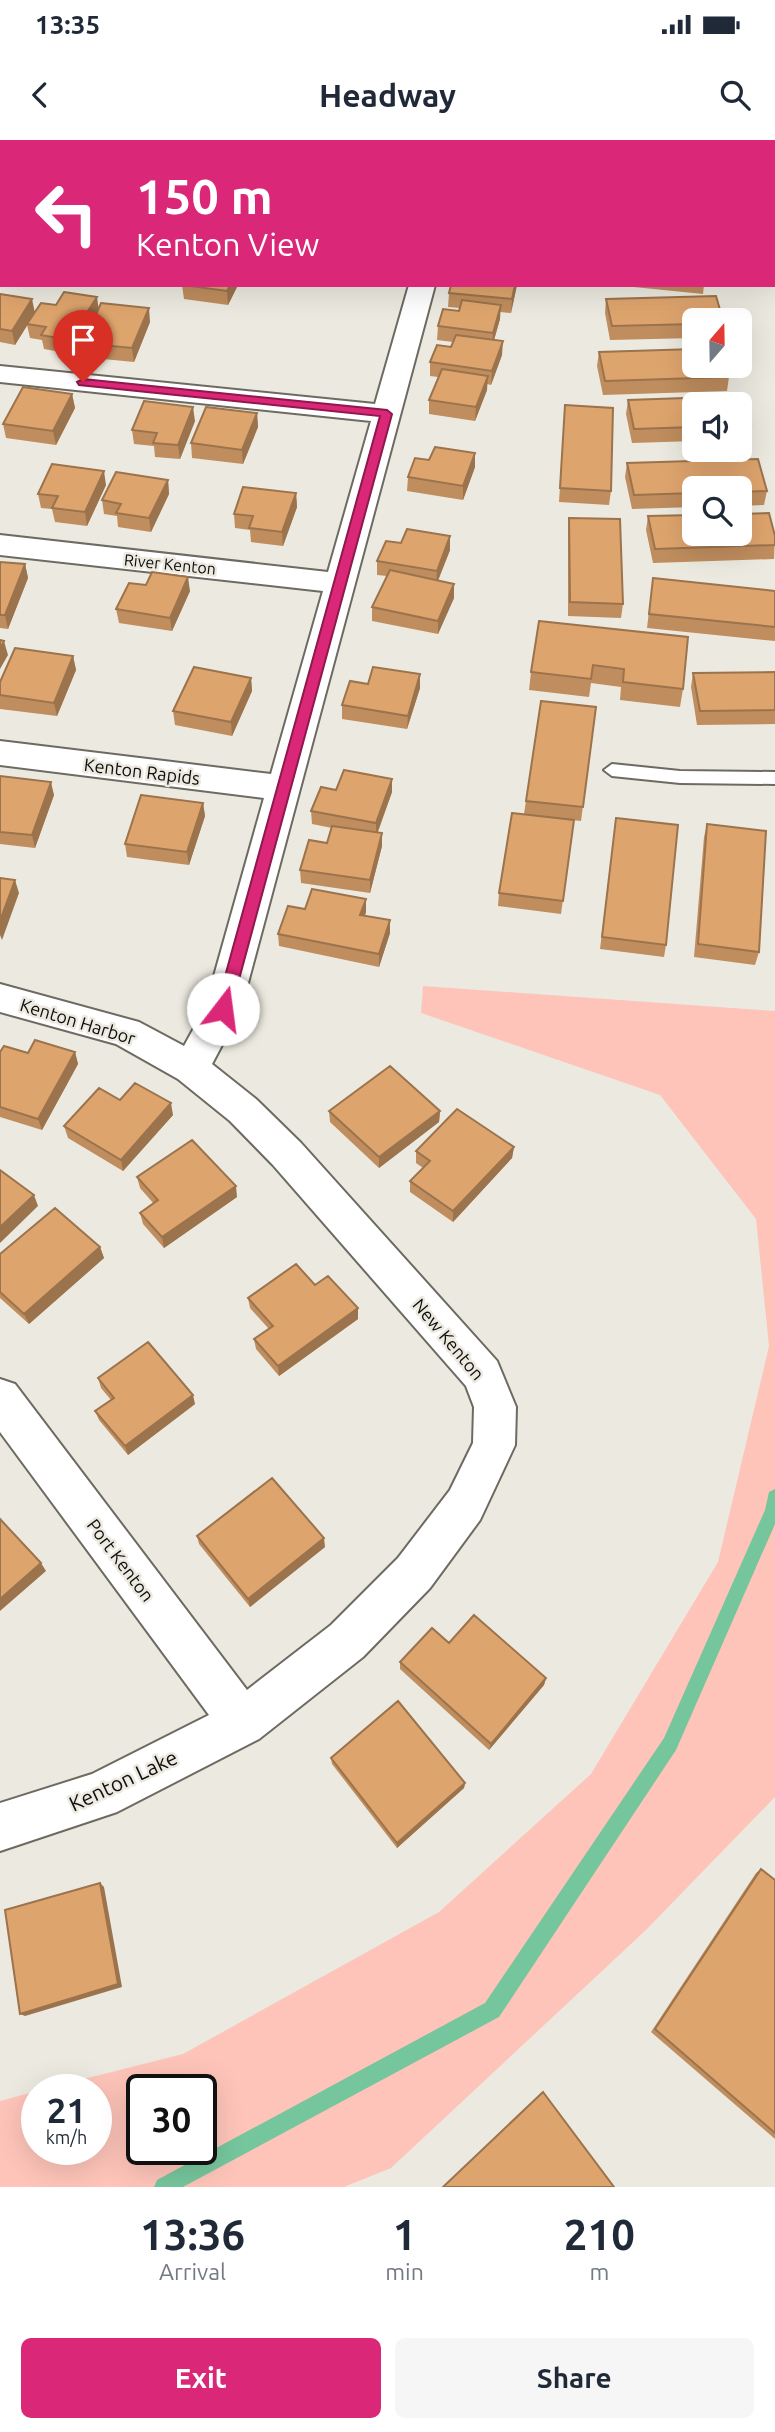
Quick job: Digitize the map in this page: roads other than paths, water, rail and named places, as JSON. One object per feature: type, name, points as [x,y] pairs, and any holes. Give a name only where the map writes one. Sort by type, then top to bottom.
[{"type":"street","points":[[191,1068],[223,1009],[421,287]]},
{"type":"street","points":[[0,374],[387,414]]},
{"type":"street","name":"River Kenton","points":[[0,545],[341,583]]},
{"type":"street","name":"Kenton Rapids","points":[[0,753],[284,788]]},
{"type":"street","name":"Kenton Harbor","points":[[0,998],[126,1032],[191,1068]]},
{"type":"street","name":"New Kenton","points":[[191,1068],[243,1110],[287,1154],[482,1374],[495,1408],[494,1445],[466,1505],[414,1573],[347,1641],[243,1723]]},
{"type":"street","name":"Port Kenton","points":[[0,1398],[243,1723]]},
{"type":"street","name":"Kenton Lake","points":[[0,1827],[100,1795],[243,1723]]},
{"type":"lane","points":[[612,771],[680,777],[775,778]]},
{"type":"waterway","points":[[164,2187],[492,2010],[670,1744],[773,1510],[775,1497]]}]
